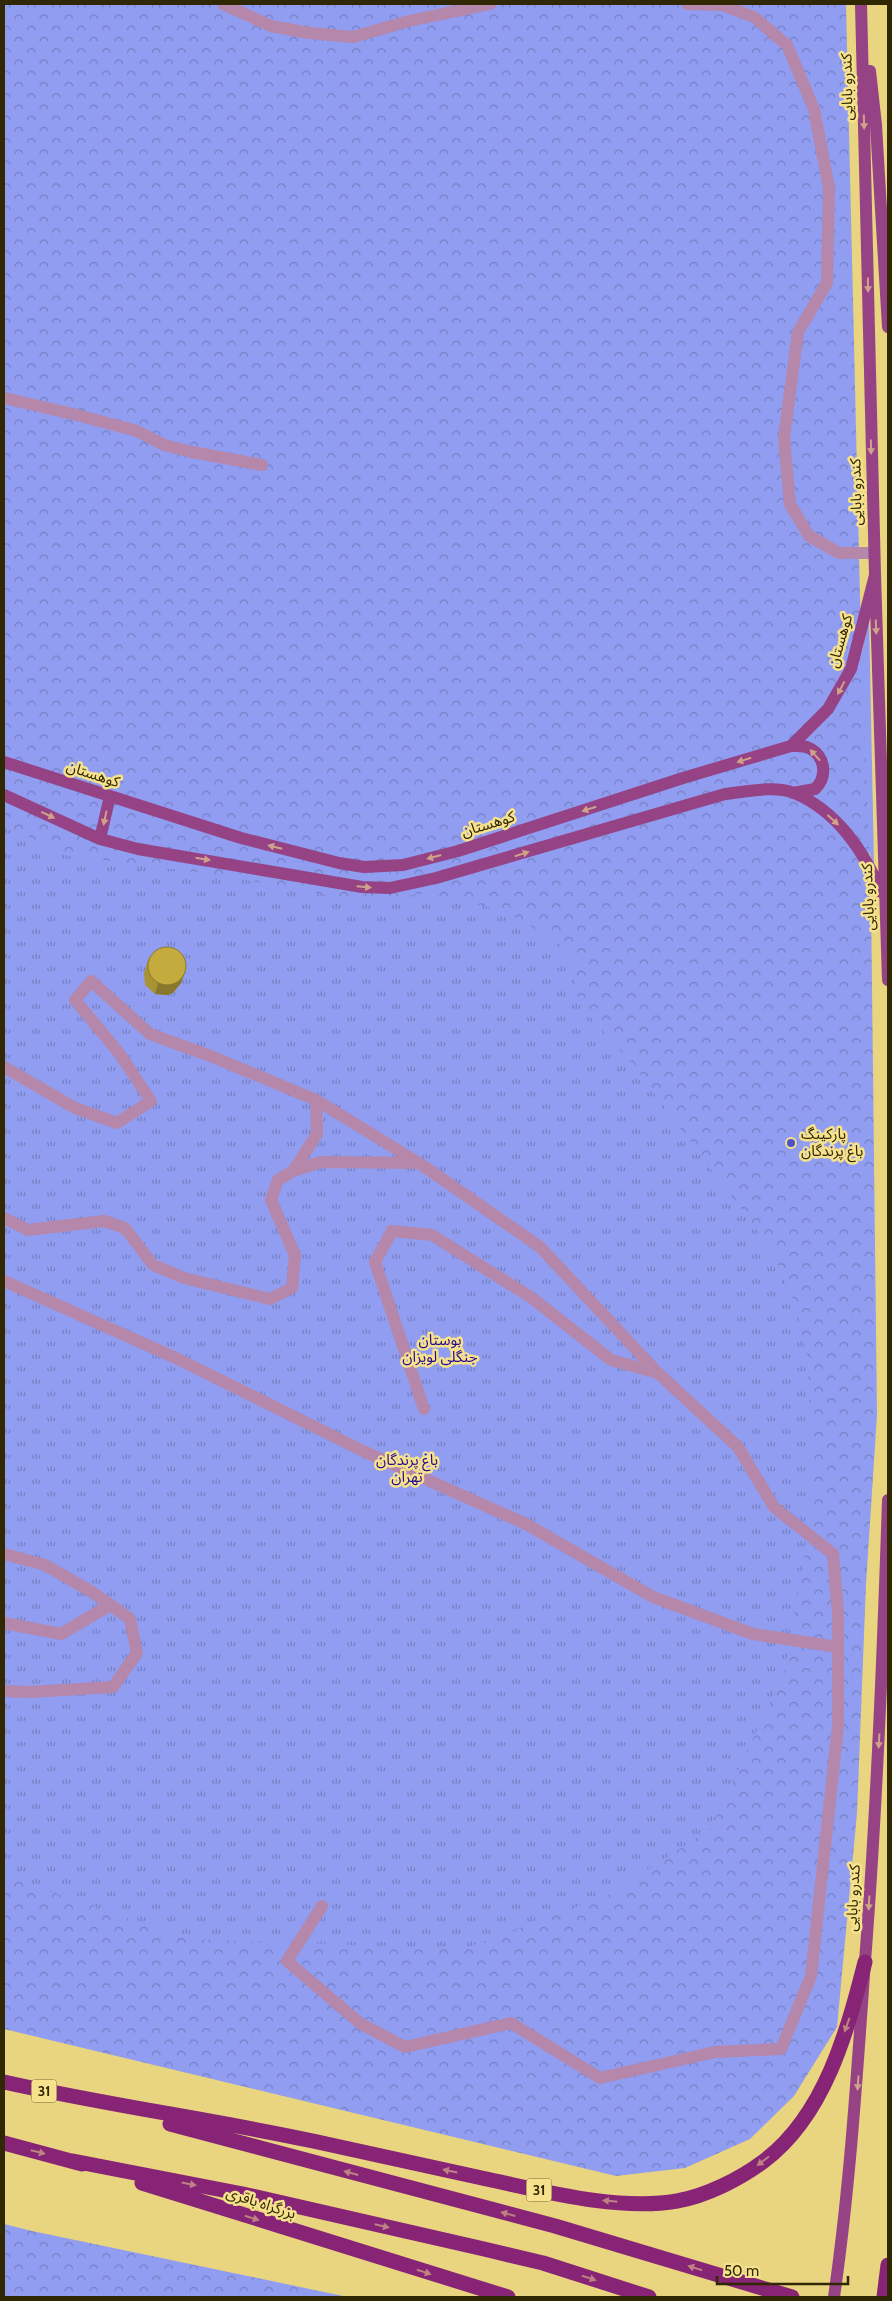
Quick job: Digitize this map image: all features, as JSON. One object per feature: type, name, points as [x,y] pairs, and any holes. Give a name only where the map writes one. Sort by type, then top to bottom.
[{"type":"highway","name":"31","points":[[4,2082],[84,2100],[296,2138],[554,2193],[631,2203],[677,2201],[710,2190],[765,2160],[809,2111],[828,2076],[853,2010],[865,1962]]},
{"type":"highway","points":[[84,2100],[253,2147],[555,2226],[792,2297]]},
{"type":"highway","name":"بزرگراه باقری","points":[[4,2143],[73,2160],[378,2258],[508,2297]]},
{"type":"highway","points":[[73,2160],[243,2194],[484,2248],[543,2263],[648,2297]]},
{"type":"highway","points":[[884,2297],[888,2265]]},
{"type":"main road","name":"کندرو بابایی","points":[[862,4],[874,575],[888,980]]},
{"type":"main road","points":[[862,4],[876,125],[888,328]]},
{"type":"main road","name":"کوهستان","points":[[4,762],[241,838],[338,863],[364,867],[402,865],[458,851],[791,746],[828,709],[851,669],[874,575]]},
{"type":"main road","points":[[4,795],[100,839],[138,849],[362,887],[390,888],[508,858],[725,794],[762,790],[793,793],[815,789],[823,777],[820,759],[812,749],[805,746],[791,746]]},
{"type":"main road","points":[[793,793],[823,811],[850,836],[866,862],[884,901]]},
{"type":"main road","points":[[100,839],[110,796]]},
{"type":"main road","name":"کندرو بابایی","points":[[834,2297],[856,2104],[881,1710],[888,1500]]},
{"type":"street","points":[[224,4],[272,26],[309,33],[353,37],[409,21],[490,4]]},
{"type":"street","points":[[686,4],[722,5],[754,17],[787,45],[814,109],[828,188],[827,282],[798,332],[784,438],[790,504],[809,536],[839,553],[874,552]]},
{"type":"street","points":[[4,398],[77,415],[136,432],[164,445],[262,465]]},
{"type":"street","points":[[4,1067],[75,1108],[117,1123],[151,1101],[119,1053],[75,1000],[91,981],[150,1034],[222,1061],[316,1100],[419,1163],[540,1247],[658,1373],[738,1447],[774,1507],[833,1554],[838,1647],[838,1726],[811,1976],[781,2049],[715,2052],[600,2078],[511,2023],[404,2047],[361,2024],[287,1961],[322,1906]]},
{"type":"street","points":[[293,1170],[317,1134],[316,1100]]},
{"type":"street","points":[[4,1218],[28,1230],[104,1221],[125,1228],[153,1265],[184,1278],[270,1300],[292,1288],[295,1255],[271,1200],[278,1180],[293,1170],[321,1162],[419,1163]]},
{"type":"street","points":[[424,1409],[376,1262],[392,1231],[432,1234],[532,1298],[611,1360],[658,1373]]},
{"type":"street","points":[[4,1281],[178,1359],[363,1451],[526,1524],[653,1597],[753,1634],[838,1647]]},
{"type":"street","points":[[4,1554],[45,1566],[92,1592],[130,1619],[137,1654],[113,1687],[30,1692],[4,1691]]},
{"type":"street","points":[[4,1623],[61,1634],[110,1605]]},
{"type":"green space","name":"بوستان جنگلی لویزان","points":[[4,4],[846,4],[860,598],[871,901],[877,1415],[866,1584],[857,1813],[837,2027],[794,2096],[750,2139],[685,2168],[616,2176],[4,2029]]},
{"type":"green space","points":[[869,615],[874,865],[868,848],[857,678]]},
{"type":"green space","name":"باغ پرندگان تهران","points":[[4,824],[65,855],[225,876],[349,900],[376,901],[425,893],[485,906],[521,920],[566,949],[573,959],[576,993],[584,1010],[630,1061],[773,1252],[795,1304],[808,1359],[812,1510],[784,1673],[710,1829],[611,1894],[463,1949],[190,1939],[4,1876]]},
{"type":"green space","points":[[4,2224],[32,2231],[348,2297],[4,2297]]},
{"type":"building","points":[[167,947],[180,953],[186,966],[180,979],[167,985],[154,979],[148,966],[154,953]]},
{"type":"place","name":"پارکینگ باغ پرندگان","points":[[791,1143]]}]
